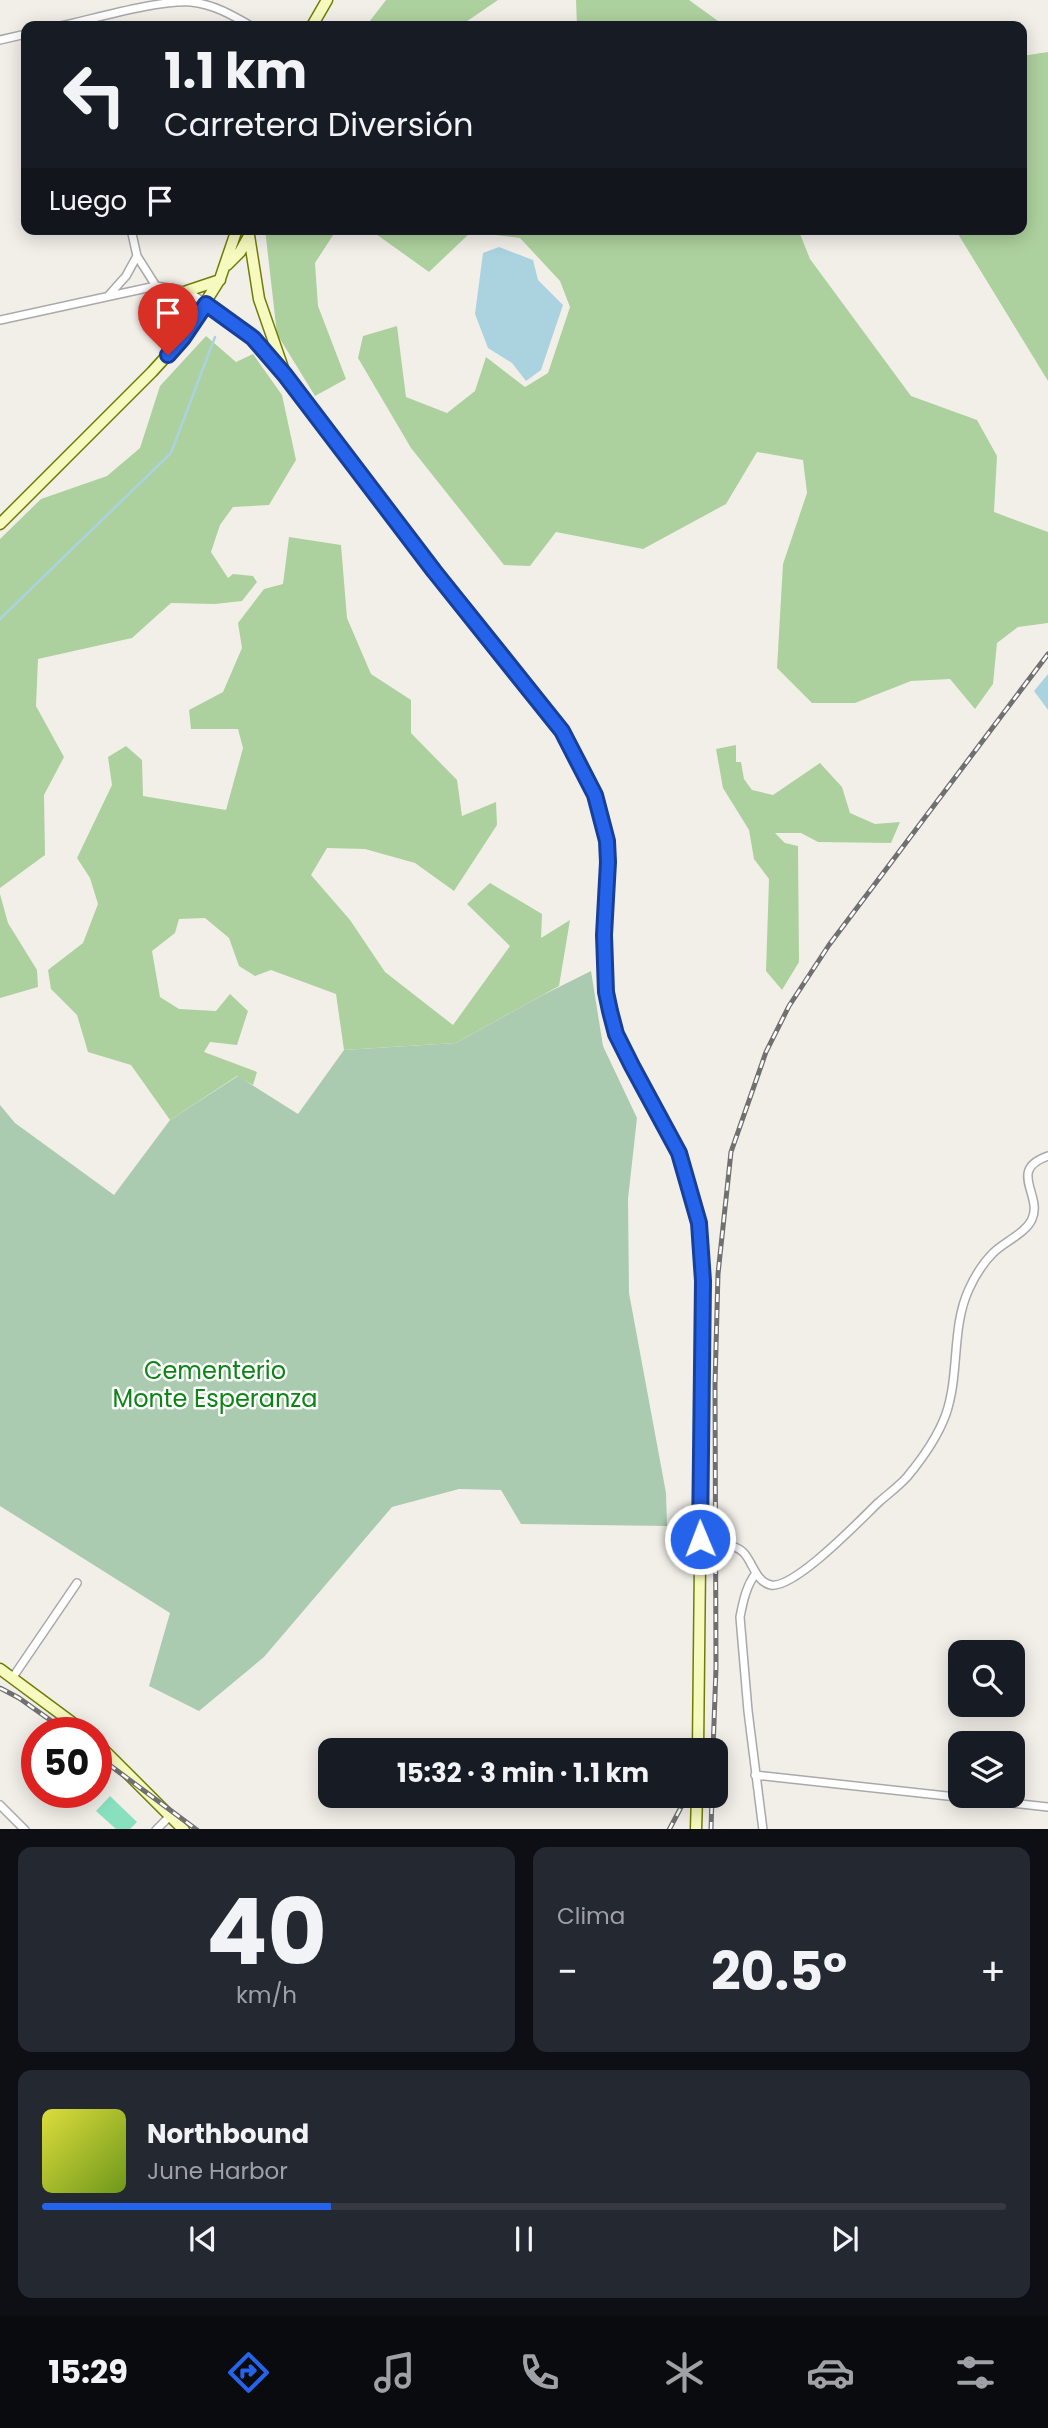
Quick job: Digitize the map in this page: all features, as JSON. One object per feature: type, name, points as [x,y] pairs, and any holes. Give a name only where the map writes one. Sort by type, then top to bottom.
[{"type":"main road","points":[[315,21],[327,0]]},
{"type":"main road","points":[[0,524],[183,338],[220,279],[235,235]]},
{"type":"main road","points":[[226,265],[240,251],[247,235]]},
{"type":"main road","points":[[248,235],[260,299],[285,375]]},
{"type":"main road","points":[[187,291],[220,279]]},
{"type":"main road","points":[[206,304],[253,338],[285,375],[426,561],[562,731],[595,795],[607,841],[604,935],[606,992],[610,1011],[616,1034],[679,1153],[699,1223],[703,1281],[698,1738]]},
{"type":"main road","points":[[0,1669],[65,1717]]},
{"type":"main road","points":[[112,1758],[184,1829]]},
{"type":"main road","points":[[696,1829],[697,1808]]},
{"type":"street","points":[[96,21],[165,3],[190,2],[211,6],[241,21]]},
{"type":"street","points":[[0,40],[21,35]]},
{"type":"street","points":[[132,235],[137,256],[156,286]]},
{"type":"street","points":[[109,295],[126,276],[137,256]]},
{"type":"street","points":[[0,320],[156,286],[187,291],[206,304]]},
{"type":"street","points":[[700,1539],[737,1547],[762,1580],[771,1585],[782,1584],[825,1553],[905,1479],[939,1429],[946,1413],[957,1330],[969,1289],[992,1254],[1030,1223],[1034,1214],[1034,1203],[1027,1180],[1028,1171],[1048,1156]]},
{"type":"street","points":[[757,1573],[751,1580],[740,1617],[755,1775],[763,1829]]},
{"type":"street","points":[[13,1677],[77,1583]]},
{"type":"street","points":[[755,1775],[1048,1807]]},
{"type":"street","points":[[0,1805],[25,1829]]},
{"type":"street","points":[[156,1829],[170,1816]]},
{"type":"green space","points":[[386,0],[498,0],[467,21],[370,21]]},
{"type":"green space","points":[[576,0],[689,0],[718,21],[577,21]]},
{"type":"green space","points":[[1048,52],[1048,381],[959,235],[1027,235],[1027,55]]},
{"type":"green space","points":[[266,235],[333,235],[315,263],[318,306],[346,379],[315,396],[277,334]]},
{"type":"green space","points":[[377,235],[468,235],[429,272]]},
{"type":"green space","points":[[496,235],[800,235],[810,259],[911,396],[977,420],[997,456],[994,512],[1048,532],[1048,623],[1018,627],[997,643],[993,684],[975,709],[950,679],[911,681],[855,703],[812,703],[777,668],[783,564],[807,493],[803,460],[757,452],[726,504],[643,549],[556,532],[530,566],[504,565],[411,448],[358,358],[363,336],[397,326],[406,397],[447,413],[475,391],[486,357],[525,387],[548,373],[570,307],[560,281],[520,238]]},
{"type":"green space","points":[[206,336],[236,362],[253,354],[282,395],[296,460],[269,505],[233,507],[220,525],[211,552],[228,578],[233,574],[253,576],[257,582],[242,601],[215,604],[171,603],[132,638],[38,659],[36,706],[64,757],[44,795],[45,855],[0,888],[0,539],[41,499],[107,476],[140,448],[160,386]]},
{"type":"green space","points":[[289,537],[341,545],[347,618],[371,674],[411,700],[411,733],[457,780],[462,816],[496,802],[497,825],[454,891],[415,863],[365,849],[327,848],[311,875],[350,920],[385,972],[453,1025],[510,946],[467,904],[490,883],[542,914],[541,938],[570,920],[559,986],[456,1043],[344,1050],[336,994],[271,970],[255,976],[239,966],[229,938],[205,918],[179,919],[175,933],[152,951],[160,997],[179,1009],[216,1011],[230,994],[248,1011],[237,1045],[210,1042],[204,1052],[257,1072],[253,1085],[237,1076],[170,1120],[131,1065],[88,1052],[77,1015],[51,989],[48,970],[83,943],[98,904],[90,878],[77,858],[112,785],[108,757],[126,746],[142,760],[143,796],[226,810],[243,748],[238,729],[191,729],[189,710],[223,692],[242,648],[238,623],[264,589],[283,584]]},
{"type":"green space","points":[[736,745],[736,762],[741,762],[744,779],[752,790],[773,795],[820,763],[842,787],[850,813],[875,824],[900,822],[891,843],[818,842],[801,833],[775,833],[785,843],[798,846],[799,962],[782,990],[766,971],[769,879],[754,859],[749,830],[723,788],[716,749]]},
{"type":"green space","points":[[0,894],[8,923],[37,970],[38,987],[0,998]]},
{"type":"green space","name":"Cementerio Monte Esperanza","points":[[591,971],[603,1046],[637,1118],[628,1199],[629,1293],[666,1493],[667,1526],[521,1524],[501,1490],[459,1489],[392,1507],[264,1657],[199,1711],[149,1686],[170,1613],[0,1506],[0,1105],[15,1123],[114,1195],[170,1120],[238,1076],[298,1114],[344,1050],[456,1043]]},
{"type":"green space","points":[[112,1798],[137,1822],[130,1829],[116,1829],[96,1811],[99,1808],[112,1808]]},
{"type":"water","points":[[499,247],[533,260],[538,280],[563,305],[541,370],[526,381],[512,363],[488,348],[475,314],[483,253]]},
{"type":"water","points":[[1048,674],[1048,710],[1034,691]]},
{"type":"waterway","points":[[0,619],[171,453],[215,337]]},
{"type":"railway","points":[[713,1738],[718,1274],[731,1152],[766,1052],[789,1006],[829,945],[1048,654]]},
{"type":"railway","points":[[0,1688],[46,1717]]},
{"type":"railway","points":[[112,1767],[196,1829]]},
{"type":"railway","points":[[670,1829],[681,1808]]},
{"type":"railway","points":[[711,1829],[712,1808]]},
{"type":"route","points":[[168,355],[206,304],[253,338],[285,375],[434,571],[562,731],[595,795],[607,841],[604,935],[606,992],[610,1011],[616,1034],[679,1153],[699,1223],[703,1281],[700,1539]]}]
